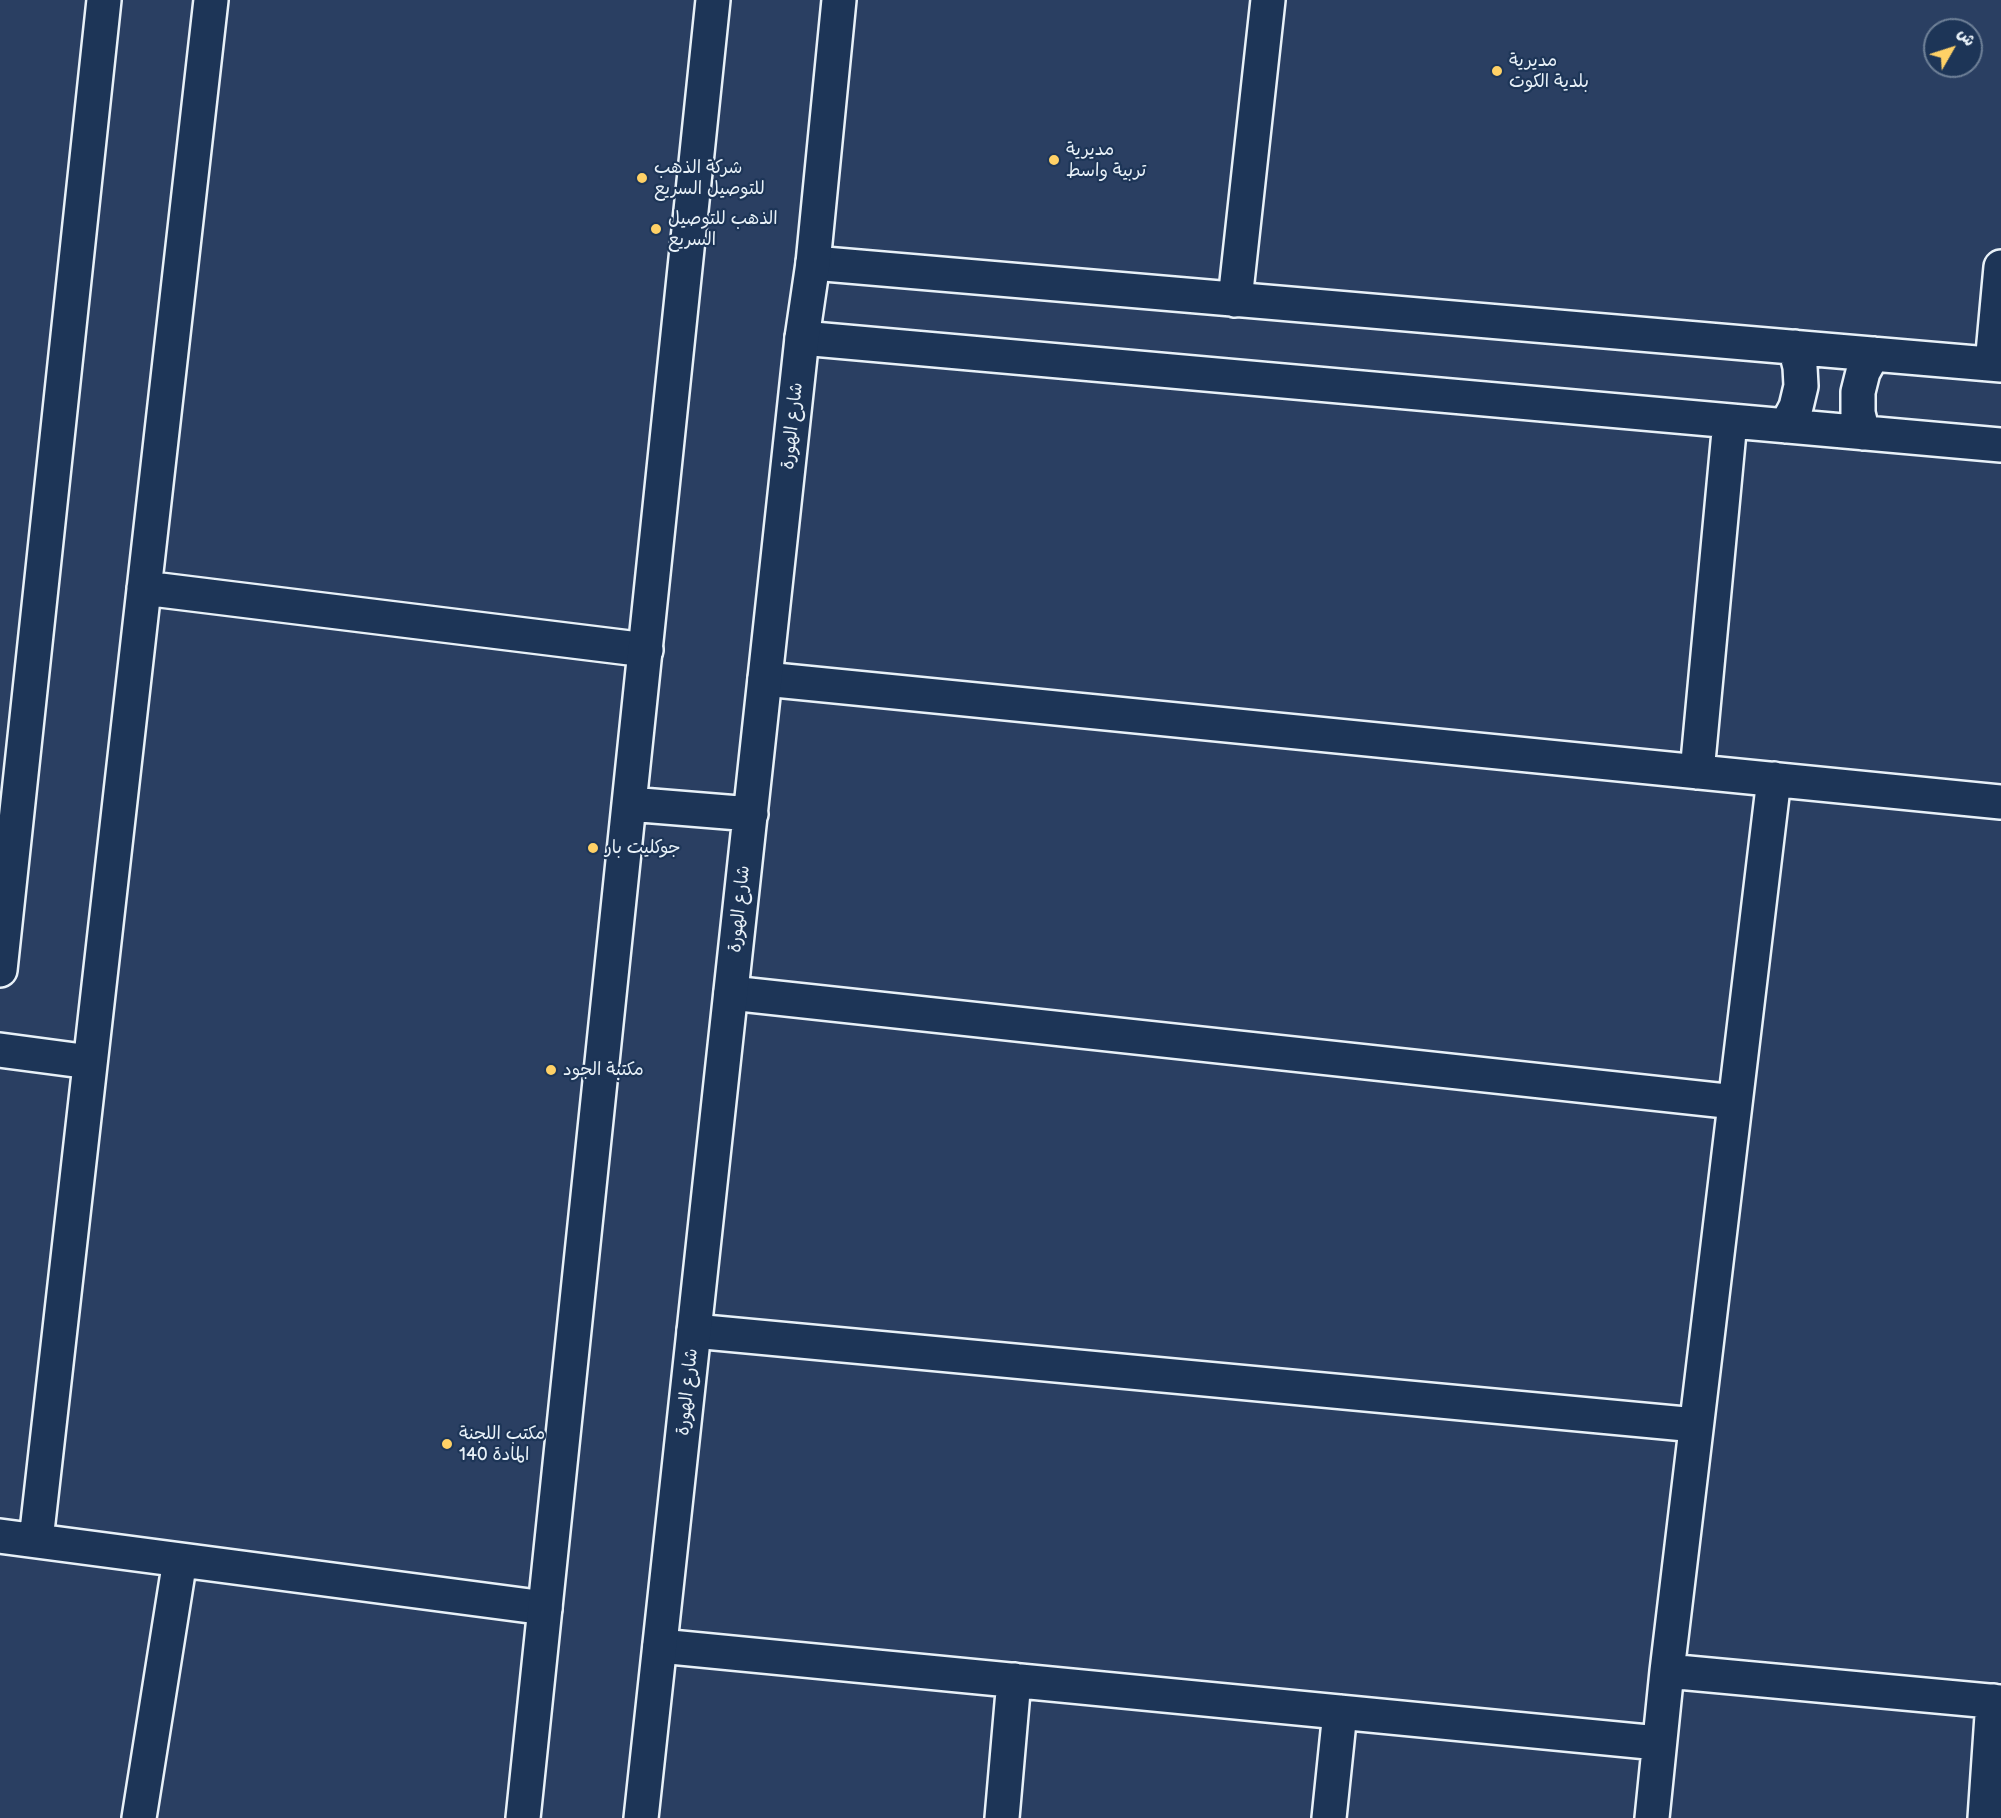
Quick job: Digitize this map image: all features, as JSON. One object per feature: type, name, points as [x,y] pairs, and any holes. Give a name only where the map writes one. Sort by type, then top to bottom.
[{"type":"street","points":[[0,970],[104,0]]},
{"type":"street","points":[[36,1540],[211,0]]},
{"type":"street","points":[[523,1818],[713,0]]},
{"type":"street","name":"شارع الهورة","points":[[641,1818],[802,338],[813,263],[839,0]]},
{"type":"street","points":[[1235,300],[1268,0]]},
{"type":"street","points":[[813,263],[1996,365],[2001,267]]},
{"type":"street","points":[[802,338],[2001,445]]},
{"type":"street","points":[[1786,426],[1796,407],[1801,386],[1800,367],[1795,347]]},
{"type":"street","points":[[1863,433],[1858,413],[1858,392],[1863,372],[1873,354]]},
{"type":"street","points":[[1697,772],[1731,421]]},
{"type":"street","points":[[144,588],[645,650]]},
{"type":"street","points":[[765,679],[2001,802]]},
{"type":"street","points":[[1652,1818],[1658,1743],[1774,779]]},
{"type":"street","points":[[629,804],[751,814]]},
{"type":"street","points":[[731,993],[1735,1102]]},
{"type":"street","points":[[0,1050],[90,1062]]},
{"type":"street","points":[[694,1331],[1696,1425]]},
{"type":"street","points":[[0,1536],[545,1608]]},
{"type":"street","points":[[139,1818],[180,1560]]},
{"type":"street","points":[[660,1646],[1658,1743]]},
{"type":"street","points":[[1667,1671],[1997,1702],[1985,1818]]},
{"type":"street","points":[[1002,1818],[1014,1680]]},
{"type":"street","points":[[1329,1818],[1340,1712]]},
{"type":"place","name":"مديرية بلدية الكوت","points":[[1497,71]]},
{"type":"place","name":"مديرية تربية واسط","points":[[1054,160]]},
{"type":"place","name":"شركة الذهب للتوصيل السريع","points":[[642,178]]},
{"type":"place","name":"الذهب للتوصيل السريع","points":[[656,229]]},
{"type":"place","name":"جوكليت بار","points":[[593,848]]},
{"type":"place","name":"مكتبة الجود","points":[[551,1070]]},
{"type":"place","name":"مكتب اللجنة المادة 140","points":[[447,1444]]}]
